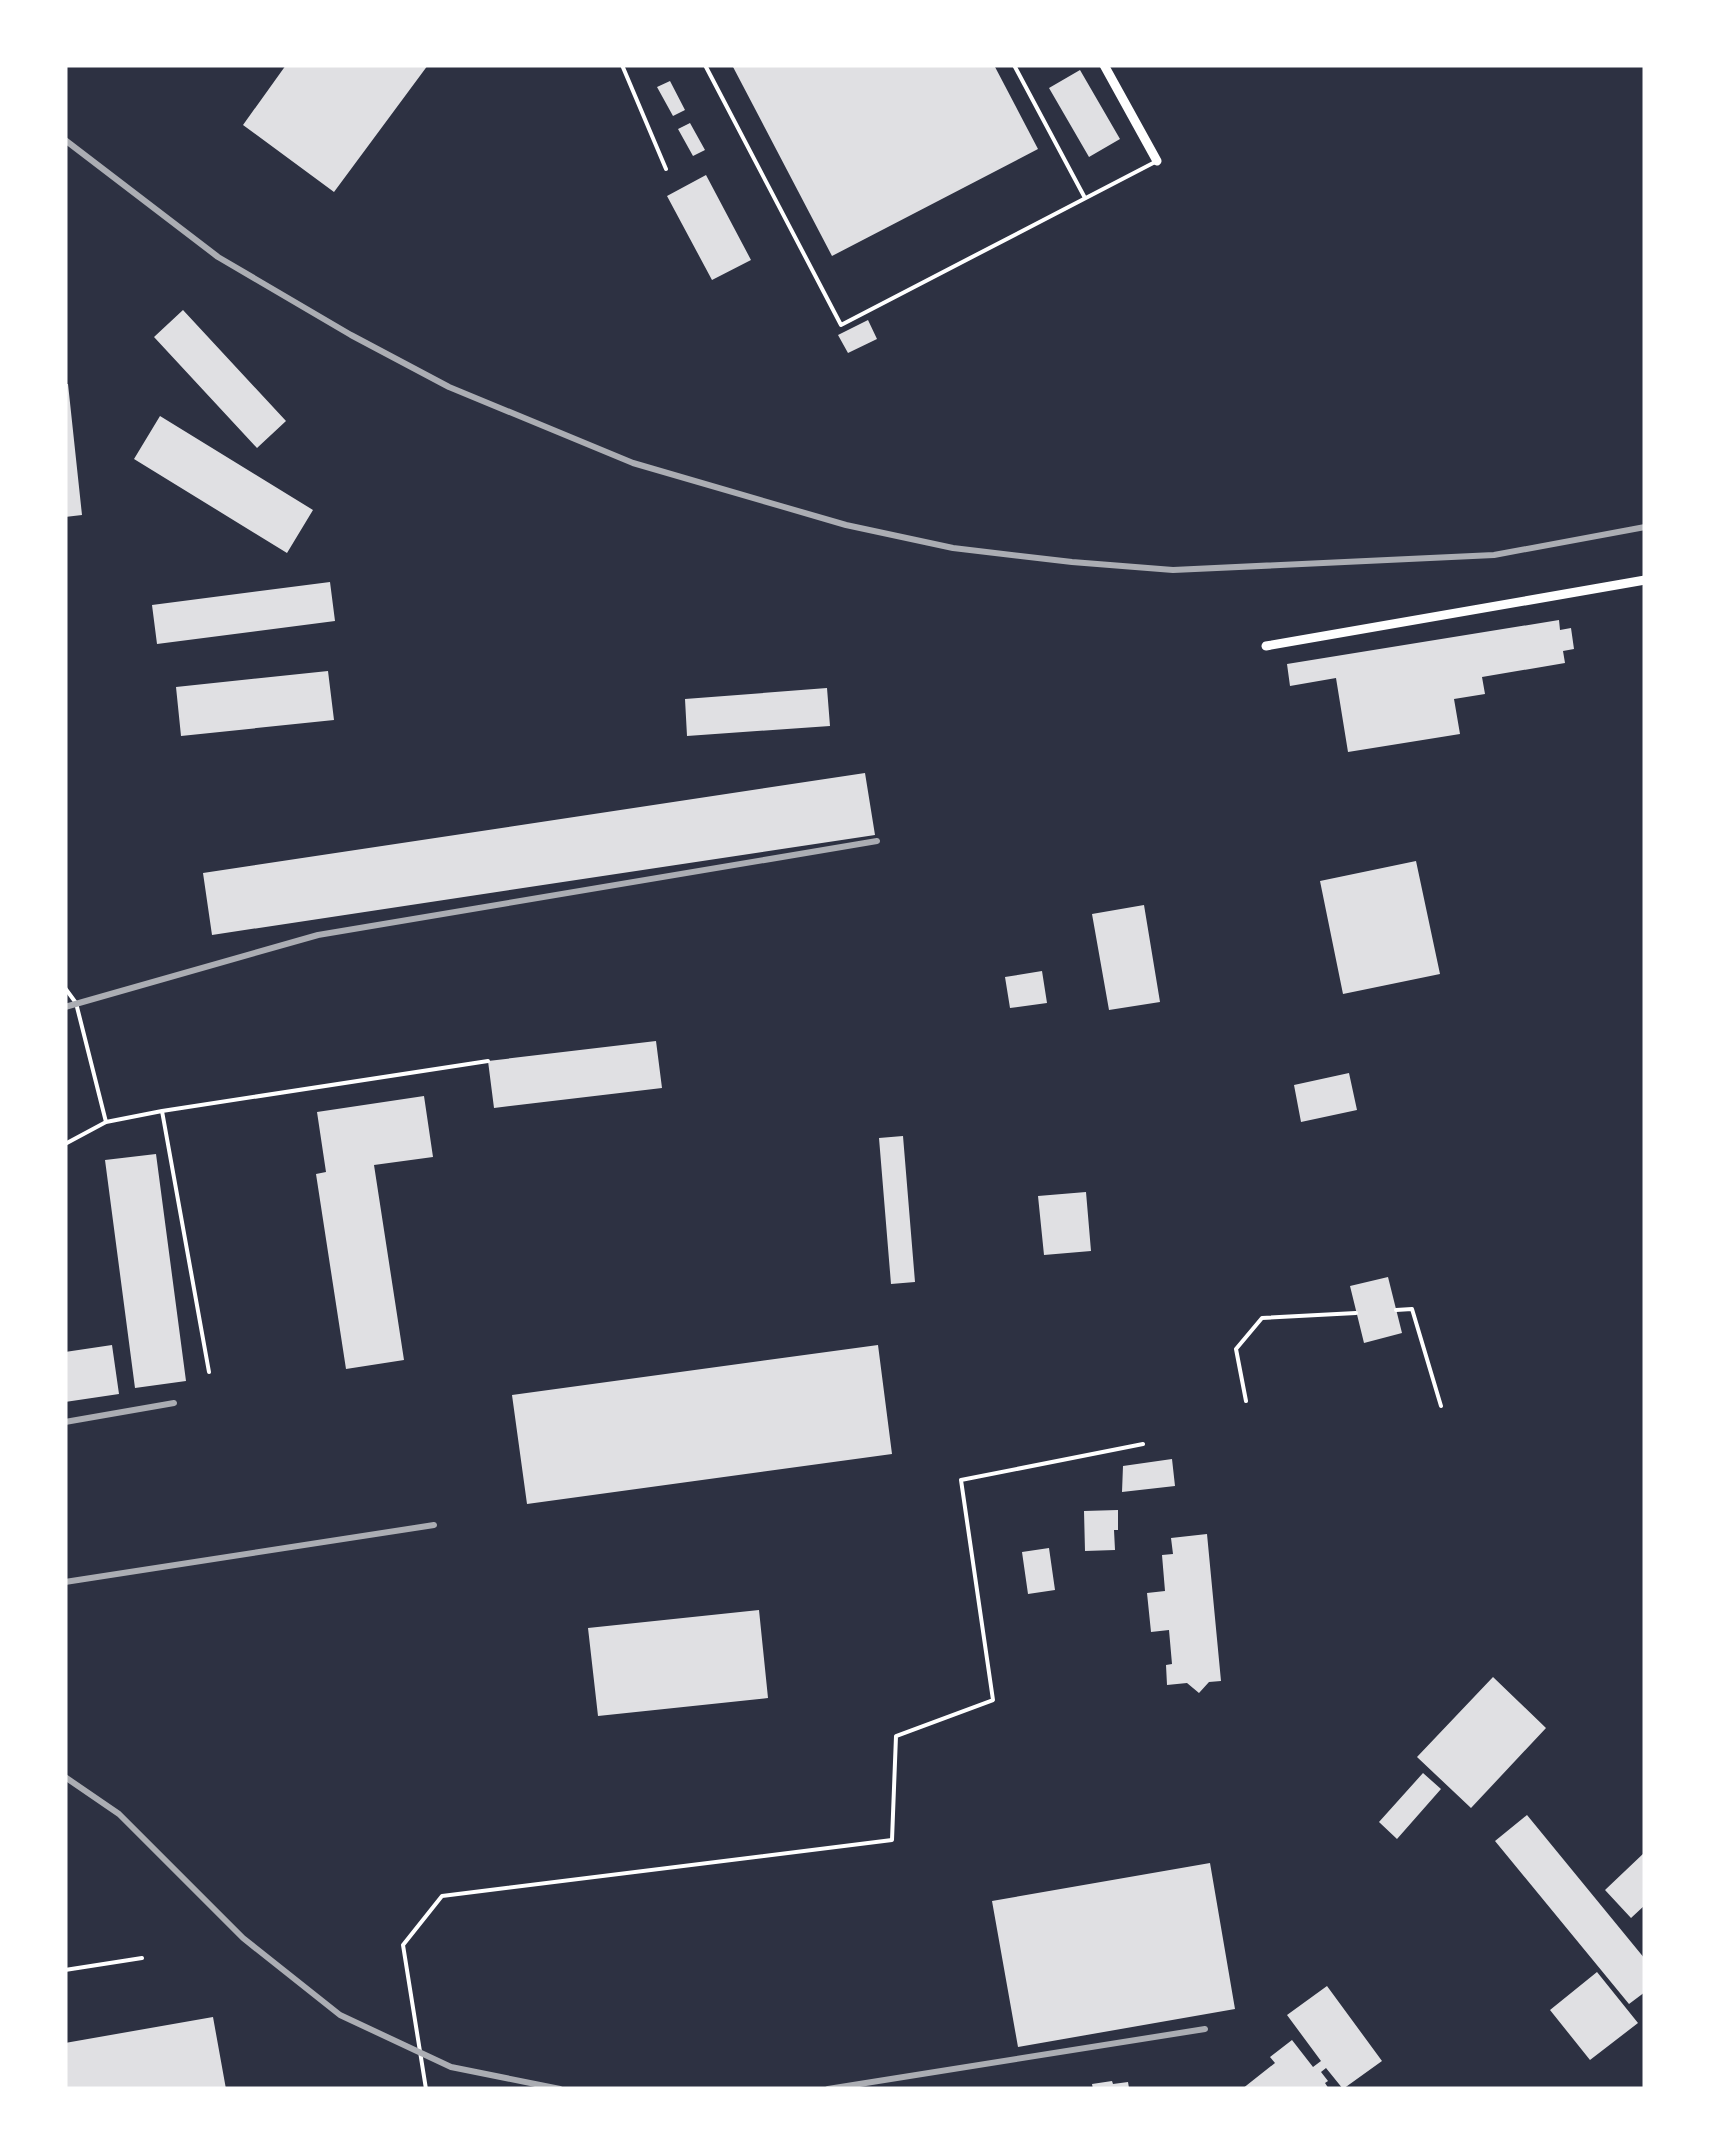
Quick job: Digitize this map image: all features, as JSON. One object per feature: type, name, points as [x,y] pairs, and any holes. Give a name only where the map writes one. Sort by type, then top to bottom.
[{"type":"street","points":[[1104,65],[1157,160]]},
{"type":"street","points":[[1266,646],[1645,580]]},
{"type":"lane","points":[[622,65],[666,168]]},
{"type":"lane","points":[[705,65],[841,325],[1157,160]]},
{"type":"lane","points":[[1014,65],[1085,198]]},
{"type":"lane","points":[[65,988],[76,1003],[106,1122]]},
{"type":"lane","points":[[65,1144],[106,1122],[162,1111],[488,1062]]},
{"type":"lane","points":[[162,1111],[209,1372]]},
{"type":"lane","points":[[1396,1310],[1412,1309],[1442,1406]]},
{"type":"lane","points":[[1246,1402],[1236,1350],[1262,1318],[1356,1313]]},
{"type":"lane","points":[[426,2089],[403,1946],[442,1896],[892,1840],[896,1736],[993,1700],[961,1480],[1143,1444]]},
{"type":"lane","points":[[65,1970],[142,1958]]},
{"type":"building","points":[[286,65],[428,65],[334,192],[243,125]]},
{"type":"building","points":[[732,65],[994,65],[1038,149],[832,256]]},
{"type":"building","points":[[1080,70],[1120,139],[1089,157],[1049,88]]},
{"type":"building","points":[[670,81],[685,110],[673,116],[657,87]]},
{"type":"building","points":[[690,123],[705,150],[693,156],[678,129]]},
{"type":"building","points":[[706,175],[751,260],[712,280],[667,196]]},
{"type":"building","points":[[183,310],[286,421],[257,448],[154,337]]},
{"type":"building","points":[[868,320],[877,339],[848,353],[838,335]]},
{"type":"building","points":[[65,384],[82,515],[65,517]]},
{"type":"building","points":[[160,416],[313,510],[287,553],[134,459]]},
{"type":"building","points":[[330,582],[335,621],[157,644],[152,605]]},
{"type":"building","points":[[1559,620],[1560,630],[1571,628],[1574,649],[1563,651],[1565,663],[1482,677],[1485,694],[1454,699],[1460,734],[1348,752],[1336,678],[1290,686],[1287,664]]},
{"type":"building","points":[[328,671],[334,720],[181,736],[176,687]]},
{"type":"building","points":[[827,688],[830,726],[687,736],[685,699]]},
{"type":"building","points":[[865,773],[875,835],[212,935],[203,873]]},
{"type":"building","points":[[1416,861],[1440,974],[1343,994],[1320,881]]},
{"type":"building","points":[[1144,905],[1160,1002],[1109,1010],[1092,914]]},
{"type":"building","points":[[1042,971],[1047,1003],[1010,1008],[1005,977]]},
{"type":"building","points":[[656,1041],[662,1088],[494,1108],[488,1061]]},
{"type":"building","points":[[1349,1073],[1357,1110],[1301,1122],[1294,1085]]},
{"type":"building","points":[[424,1096],[433,1157],[374,1165],[404,1360],[346,1369],[316,1174],[326,1172],[317,1112]]},
{"type":"building","points":[[903,1136],[915,1282],[891,1284],[879,1138]]},
{"type":"building","points":[[156,1154],[186,1381],[135,1388],[105,1160]]},
{"type":"building","points":[[1086,1192],[1091,1251],[1044,1255],[1038,1196]]},
{"type":"building","points":[[1388,1277],[1402,1333],[1364,1343],[1350,1286]]},
{"type":"building","points":[[112,1345],[119,1394],[65,1402],[65,1352]]},
{"type":"building","points":[[878,1345],[892,1454],[527,1504],[512,1395]]},
{"type":"building","points":[[1172,1459],[1175,1486],[1122,1492],[1123,1466]]},
{"type":"building","points":[[1118,1510],[1115,1550],[1085,1551],[1084,1511]]},
{"type":"building","points":[[1207,1534],[1221,1681],[1209,1682],[1199,1693],[1187,1683],[1167,1685],[1166,1665],[1172,1664],[1169,1630],[1151,1632],[1147,1593],[1165,1591],[1162,1555],[1173,1554],[1171,1538]]},
{"type":"building","points":[[1049,1548],[1055,1590],[1028,1594],[1022,1552]]},
{"type":"building","points":[[759,1610],[768,1698],[598,1716],[588,1628]]},
{"type":"building","points":[[1493,1677],[1546,1728],[1471,1808],[1417,1757]]},
{"type":"building","points":[[1423,1773],[1441,1789],[1397,1839],[1379,1822]]},
{"type":"building","points":[[1527,1815],[1645,1959],[1645,1992],[1629,2004],[1495,1841]]},
{"type":"building","points":[[1645,1852],[1645,1905],[1631,1918],[1605,1890]]},
{"type":"building","points":[[1210,1863],[1235,2009],[1018,2047],[992,1901]]},
{"type":"building","points":[[1597,1972],[1638,2023],[1590,2060],[1550,2010]]},
{"type":"building","points":[[1327,1986],[1382,2061],[1343,2089],[1326,2068],[1321,2072],[1329,2089],[1242,2089],[1275,2063],[1270,2057],[1292,2040],[1313,2067],[1321,2061],[1287,2015]]},
{"type":"building","points":[[213,2017],[226,2089],[65,2089],[65,2043]]},
{"type":"building","points":[[1128,2082],[1129,2088],[1093,2089],[1092,2084]]},
{"type":"railway","points":[[65,140],[218,257],[449,387],[633,463],[846,525],[953,548],[1173,570],[1494,555],[1645,527]]},
{"type":"railway","points":[[65,1007],[318,935],[877,841]]},
{"type":"railway","points":[[65,1422],[174,1403]]},
{"type":"railway","points":[[65,1582],[434,1525]]},
{"type":"railway","points":[[65,1777],[119,1814],[243,1938],[340,2015],[451,2067],[560,2089]]},
{"type":"railway","points":[[828,2089],[1205,2029]]}]
